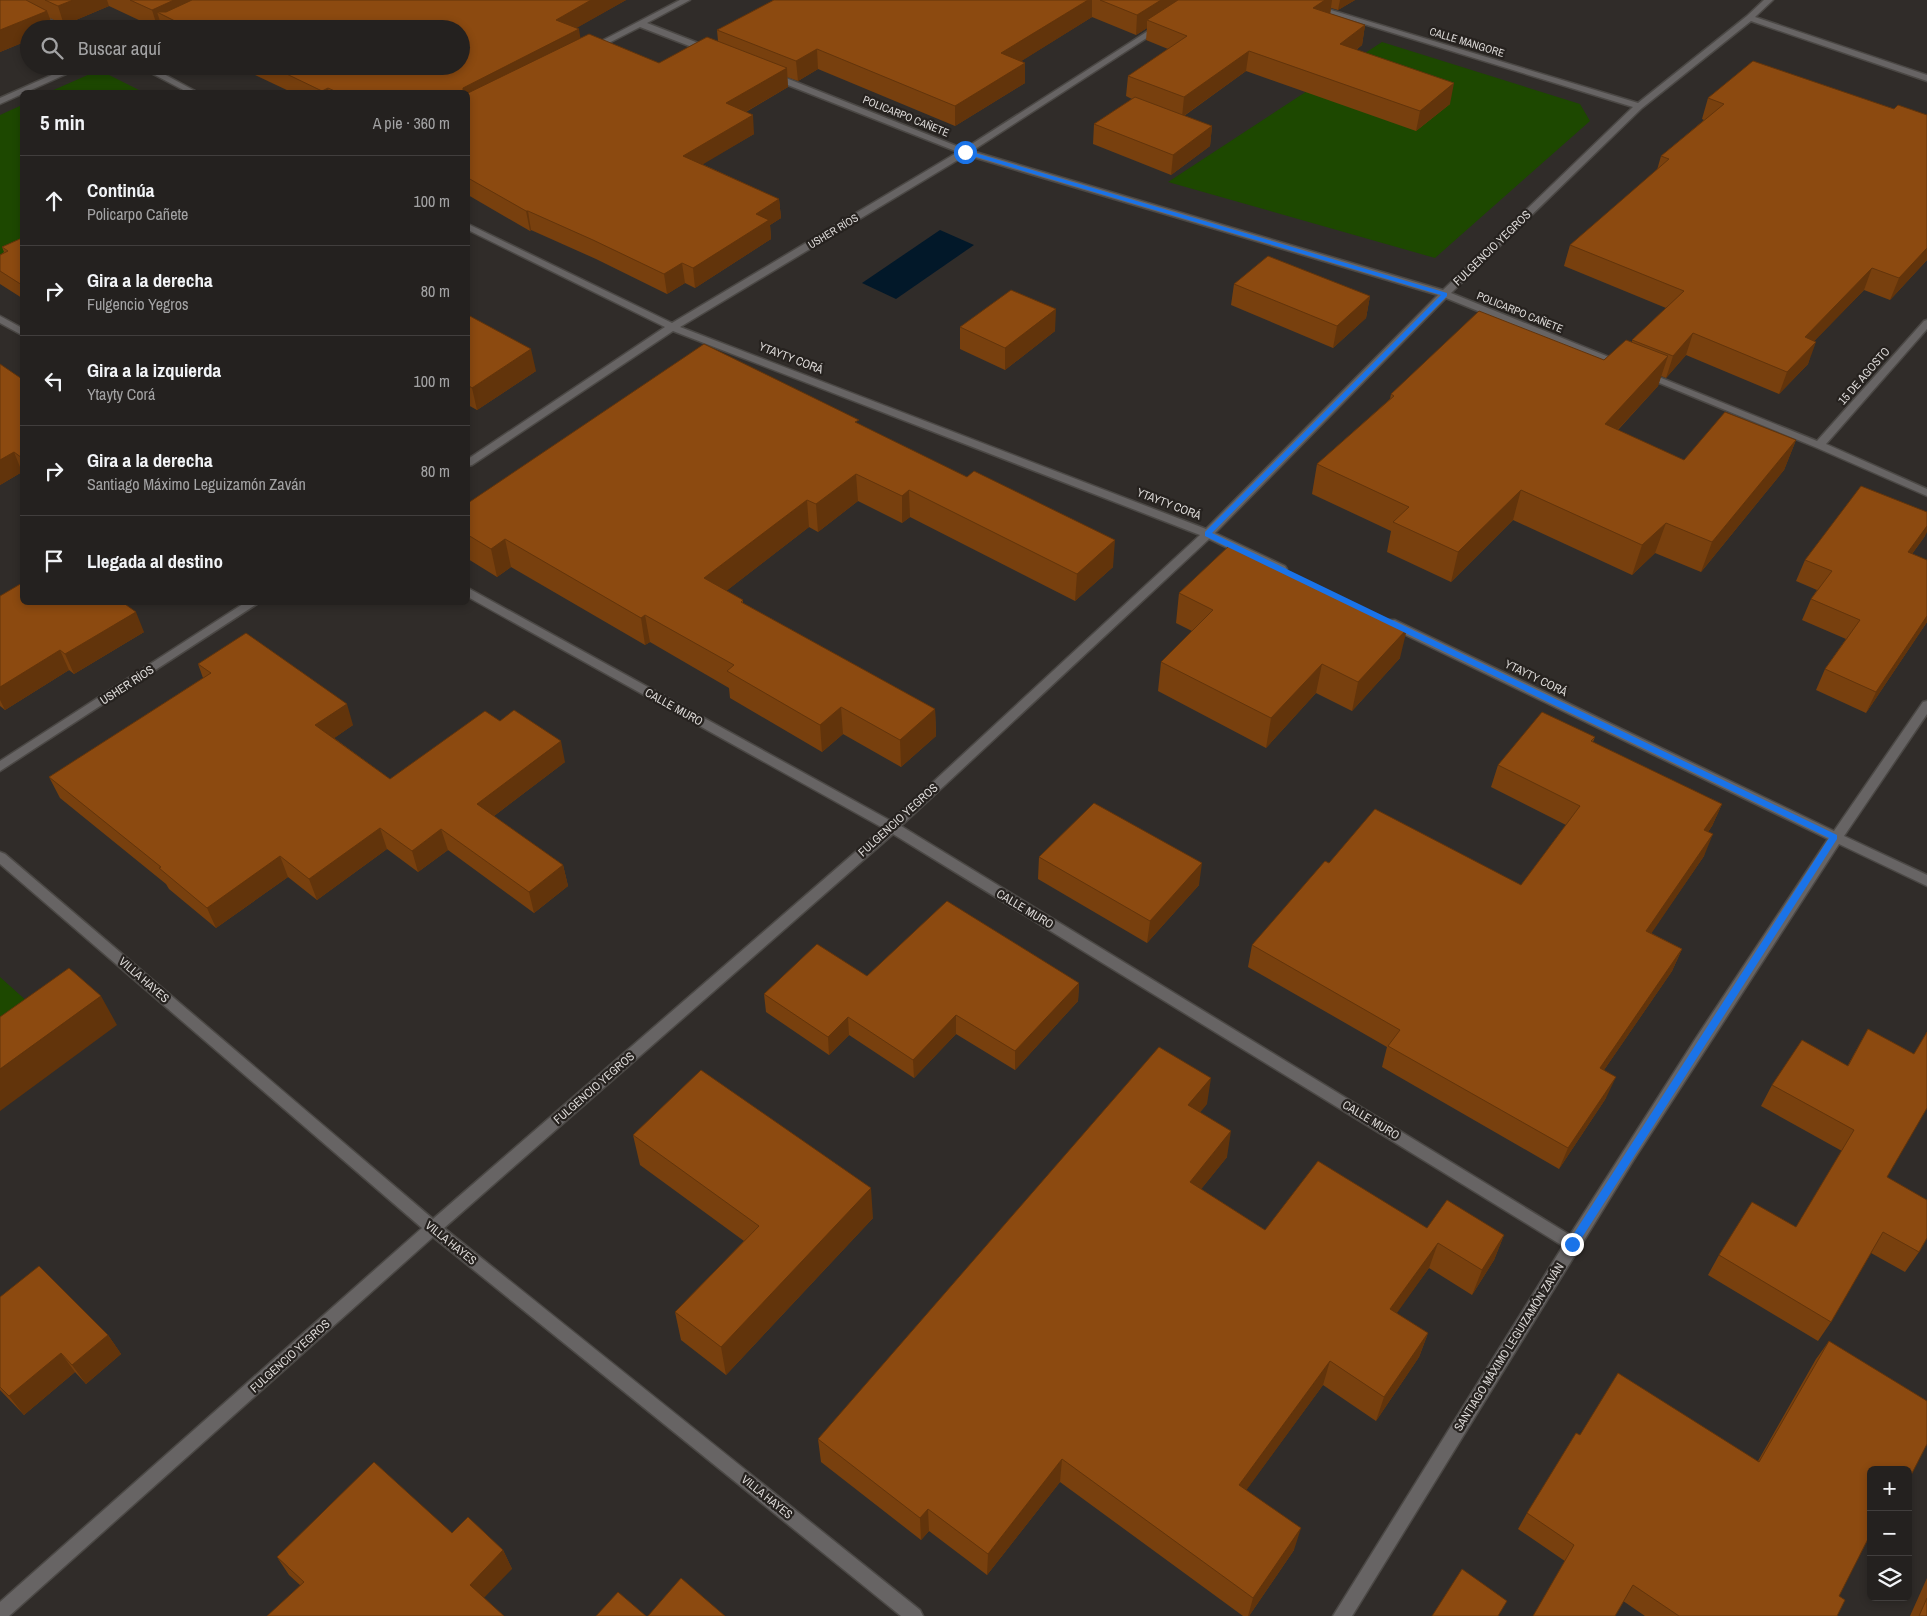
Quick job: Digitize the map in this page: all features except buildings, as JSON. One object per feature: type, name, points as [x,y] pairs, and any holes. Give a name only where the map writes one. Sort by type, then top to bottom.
[{"type":"street","points":[[580,54],[686,0]]},
{"type":"street","name":"CALLE MANGORE","points":[[1290,0],[1639,106]]},
{"type":"street","name":"FULGENCIO YEGROS","points":[[0,1613],[433,1228],[892,827],[1208,534],[1445,294],[1639,106],[1770,0]]},
{"type":"street","points":[[30,12],[46,20]]},
{"type":"street","points":[[1750,18],[1927,78]]},
{"type":"street","name":"USHER RÍOS","points":[[470,462],[672,327],[965,152],[1166,22]]},
{"type":"street","points":[[641,24],[715,53]]},
{"type":"street","name":"POLICARPO CAÑETE","points":[[761,71],[965,152],[1445,294],[1819,445],[1927,493]]},
{"type":"street","points":[[25,90],[59,75]]},
{"type":"street","points":[[160,75],[189,90]]},
{"type":"street","points":[[0,101],[20,92]]},
{"type":"street","name":"YTAYTY CORÁ","points":[[470,228],[672,327],[1208,534],[1288,573]]},
{"type":"street","points":[[0,319],[20,331]]},
{"type":"street","name":"15 DE AGOSTO","points":[[1819,445],[1927,323]]},
{"type":"street","name":"CALLE MURO","points":[[470,593],[892,827],[1572,1244]]},
{"type":"street","name":"USHER RÍOS","points":[[0,767],[250,605]]},
{"type":"street","name":"YTAYTY CORÁ","points":[[1378,616],[1927,881]]},
{"type":"street","name":"SANTIAGO MÁXIMO LEGUIZAMÓN ZAVÁN","points":[[1342,1616],[1572,1244],[1834,837],[1927,705]]},
{"type":"street","name":"VILLA HAYES","points":[[0,856],[433,1228],[914,1616]]},
{"type":"green space","points":[[1382,42],[1580,104],[1590,121],[1435,258],[1168,182]]},
{"type":"green space","points":[[88,75],[109,75],[139,90],[54,90]]},
{"type":"green space","points":[[20,106],[20,250],[0,260],[0,115]]},
{"type":"green space","points":[[0,977],[49,1021],[0,1056]]},
{"type":"water","points":[[940,230],[974,245],[896,299],[862,283]]},
{"type":"route","points":[[965,152],[1445,294],[1208,534],[1834,837],[1572,1244]]}]
